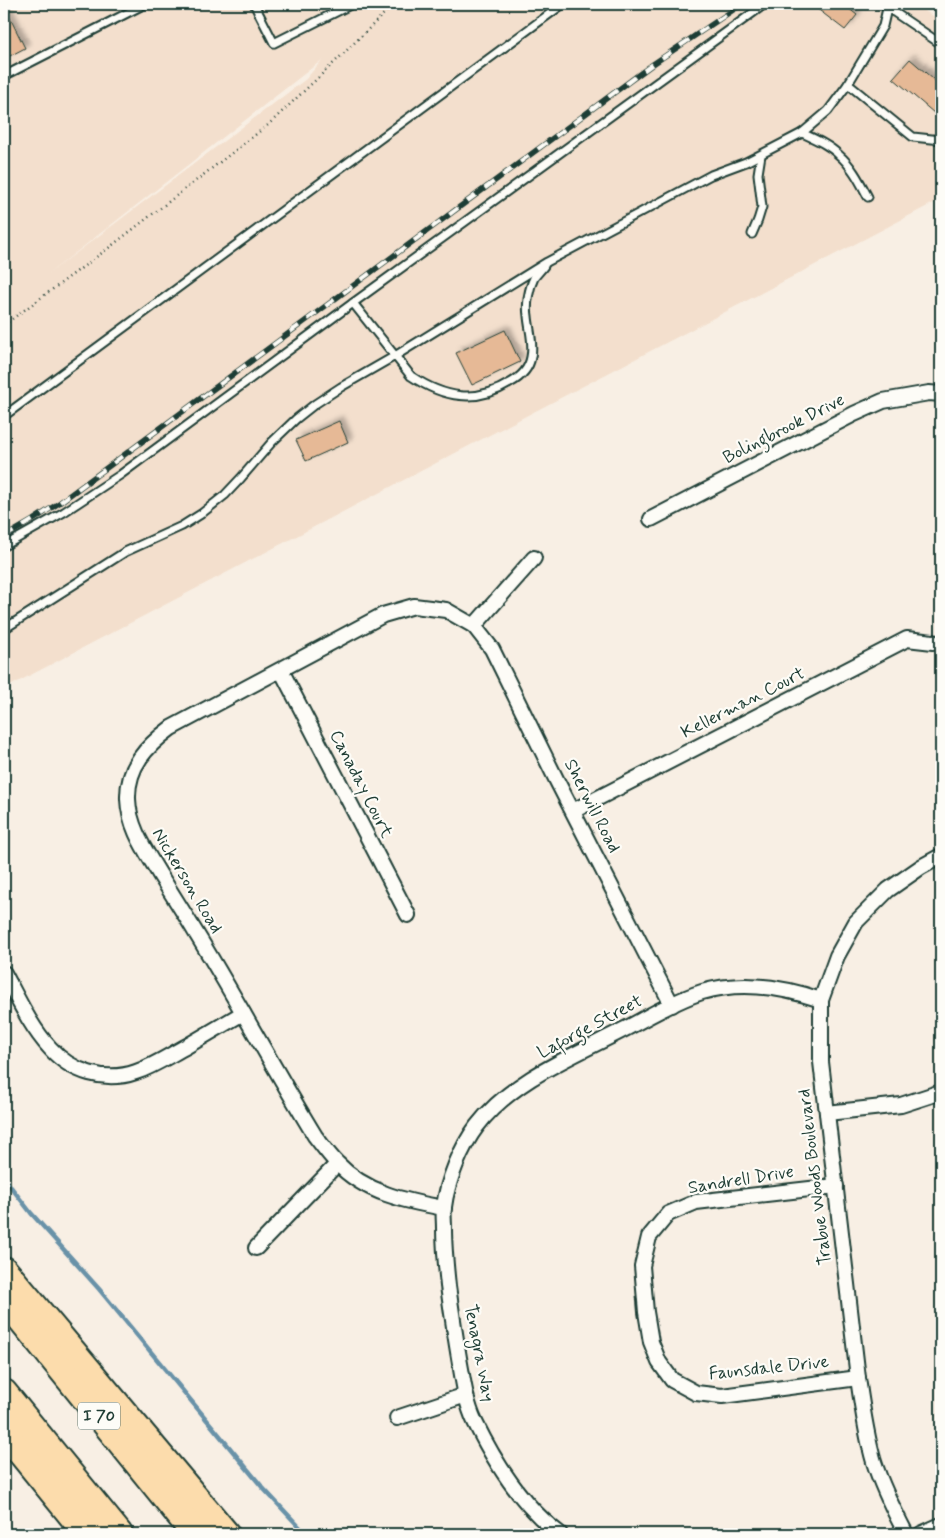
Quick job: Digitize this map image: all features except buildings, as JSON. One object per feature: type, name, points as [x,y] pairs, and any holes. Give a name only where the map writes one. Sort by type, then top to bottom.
[{"type":"highway","points":[[4,1270],[226,1534]]},
{"type":"highway","name":"I 70","points":[[4,1298],[195,1534]]},
{"type":"highway","points":[[4,1393],[119,1534]]},
{"type":"highway","points":[[4,1432],[87,1534]]},
{"type":"highway","points":[[4,1445],[72,1534]]},
{"type":"street","name":"Bolingbrook Drive","points":[[651,519],[854,414],[883,401],[929,392],[941,394]]},
{"type":"street","points":[[474,626],[534,558]]},
{"type":"street","name":"Nickerson Road","points":[[444,1208],[381,1193],[356,1180],[337,1164],[315,1136],[197,934],[138,840],[131,818],[128,798],[131,776],[140,757],[154,741],[171,728],[383,615],[414,606],[446,610],[474,626]]},
{"type":"street","name":"Sherwill Road","points":[[474,626],[492,649],[672,1005]]},
{"type":"street","name":"Kellerman Court","points":[[573,811],[907,639],[933,642]]},
{"type":"street","name":"Canaday Court","points":[[281,670],[408,915]]},
{"type":"street","name":"Trabue Woods Boulevard","points":[[906,1534],[887,1496],[874,1462],[863,1412],[821,1062],[821,1000],[837,956],[856,922],[888,890],[921,867],[941,856]]},
{"type":"street","points":[[4,973],[36,1031],[50,1049],[67,1064],[86,1073],[111,1076],[134,1073],[155,1064],[243,1014]]},
{"type":"street","name":"Laforge Street","points":[[444,1208],[451,1179],[463,1150],[476,1127],[492,1108],[514,1090],[543,1072],[672,1005],[702,992],[727,987],[748,986],[795,991],[821,1000]]},
{"type":"street","points":[[827,1113],[901,1105],[941,1092]]},
{"type":"street","points":[[256,1248],[337,1164]]},
{"type":"street","name":"Sandrell Drive","points":[[646,1312],[642,1266],[649,1237],[668,1214],[696,1202],[836,1186]]},
{"type":"street","name":"Tenagra Way","points":[[444,1208],[444,1250],[455,1333],[466,1395],[474,1421],[498,1463],[520,1495],[549,1526],[560,1534]]},
{"type":"street","name":"Faunsdale Drive","points":[[646,1312],[651,1342],[659,1362],[672,1380],[696,1393],[722,1396],[858,1378]]},
{"type":"street","points":[[397,1418],[466,1395]]},
{"type":"street","points":[[921,1534],[941,1525]]},
{"type":"lane","points":[[4,76],[145,4]]},
{"type":"lane","points":[[254,4],[274,43],[352,4]]},
{"type":"lane","points":[[4,416],[563,4]]},
{"type":"lane","points":[[4,546],[64,512],[120,475],[765,4]]},
{"type":"lane","points":[[4,629],[125,552],[182,526],[201,514],[225,495],[272,442],[296,419],[341,387],[395,356],[547,262],[711,176],[746,162],[802,133],[828,111],[848,84],[883,26],[888,6],[941,44]]},
{"type":"lane","points":[[848,84],[913,137],[941,140]]},
{"type":"lane","points":[[802,133],[826,144],[839,154],[856,175],[868,197]]},
{"type":"lane","points":[[752,234],[762,207],[758,174],[761,154]]},
{"type":"lane","points":[[353,303],[411,376],[423,384],[446,393],[460,396],[486,394],[514,381],[523,374],[531,359],[532,349],[527,313],[529,295],[534,279],[547,262]]},
{"type":"path","points":[[4,325],[110,247],[268,125],[338,60],[394,4]]},
{"type":"shaded area","points":[[4,4],[914,4],[941,21],[941,199],[4,689]],"holes":[[[322,60],[306,79],[47,275]]]},
{"type":"waterway","points":[[4,1178],[31,1213],[99,1289],[263,1488],[306,1534]]},
{"type":"railway","points":[[4,537],[59,503],[653,64],[742,4]]}]
